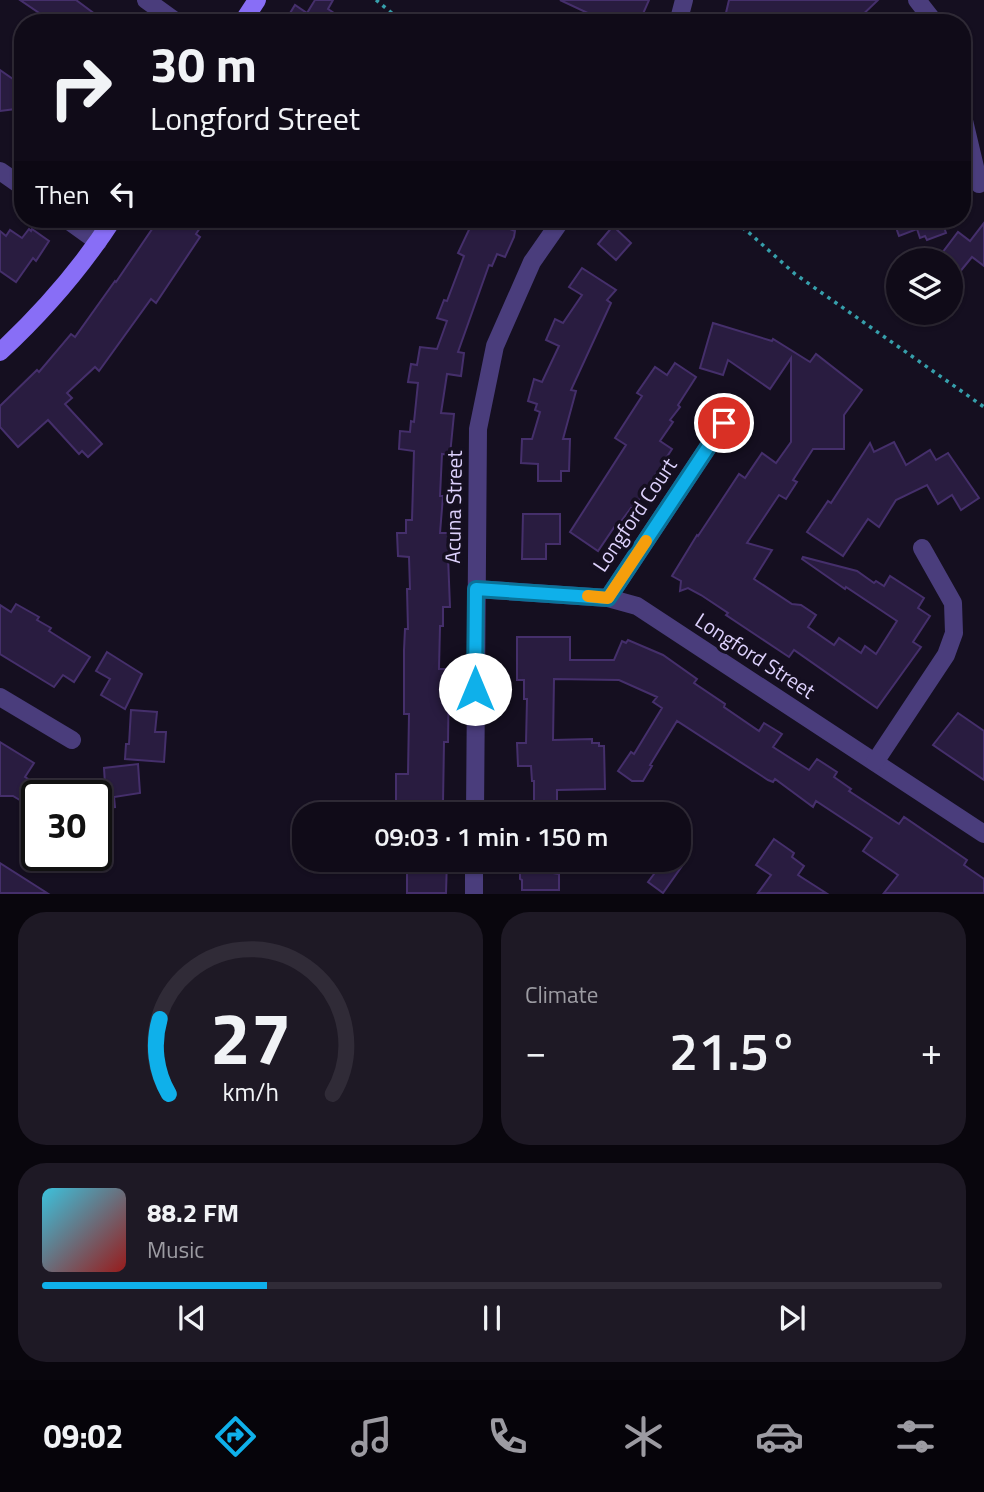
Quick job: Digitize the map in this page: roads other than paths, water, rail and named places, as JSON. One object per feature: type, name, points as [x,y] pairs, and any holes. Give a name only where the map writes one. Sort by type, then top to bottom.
[{"type":"street","points":[[146,0],[165,14]]},
{"type":"street","points":[[917,0],[928,14]]},
{"type":"street","points":[[971,150],[979,184]]},
{"type":"street","points":[[79,228],[98,242]]},
{"type":"street","points":[[0,352],[28,326],[107,228]]},
{"type":"street","name":"Acuna Street","points":[[475,802],[478,429],[495,346],[532,262],[556,228]]},
{"type":"street","name":"Longford Court","points":[[608,598],[724,423]]},
{"type":"street","points":[[875,762],[946,655],[954,633],[953,603],[922,548]]},
{"type":"street","name":"Longford Street","points":[[476,589],[608,598],[637,606],[984,834]]},
{"type":"street","points":[[0,697],[72,740]]},
{"type":"street","points":[[474,872],[474,894]]}]
